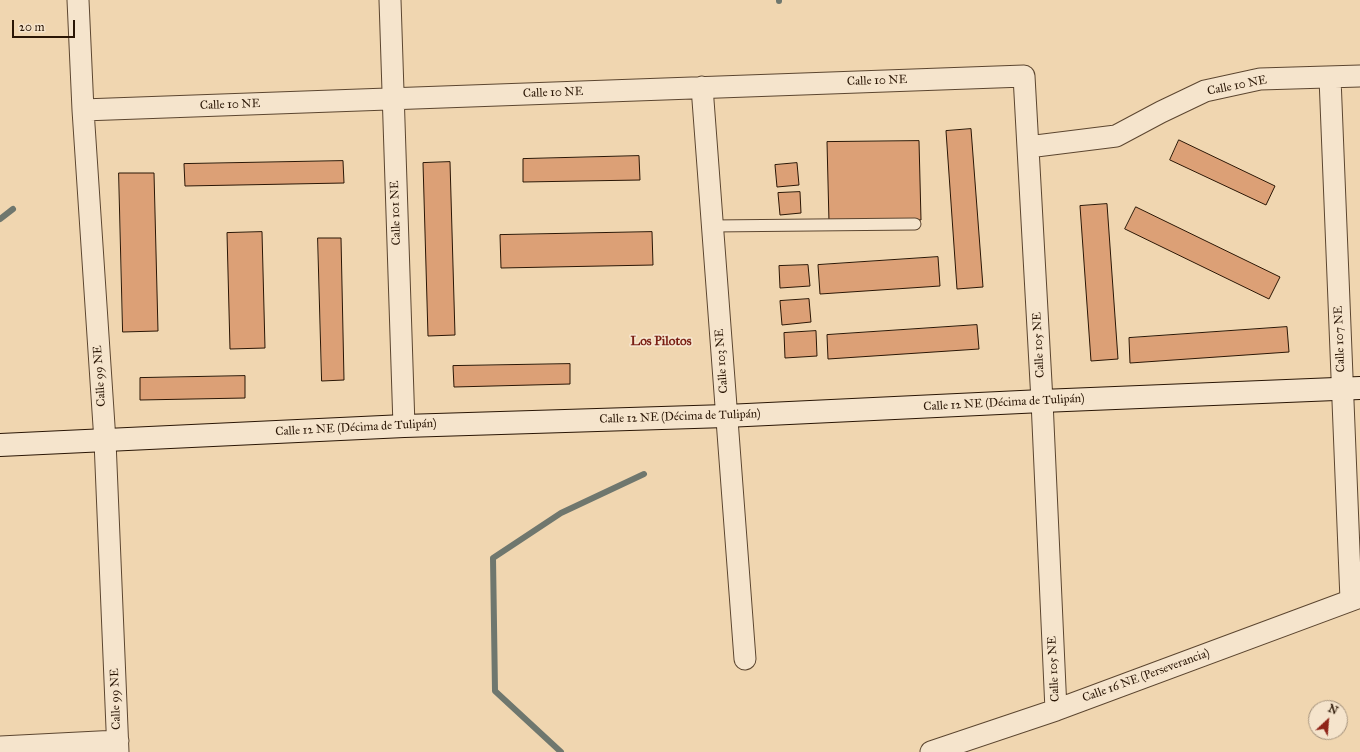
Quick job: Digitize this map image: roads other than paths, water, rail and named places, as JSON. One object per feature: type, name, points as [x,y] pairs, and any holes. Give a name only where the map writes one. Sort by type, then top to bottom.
[{"type":"street","name":"Calle 99 NE","points":[[78,0],[82,110],[105,440],[118,746]]},
{"type":"street","name":"Calle 101 NE","points":[[390,0],[392,99],[404,426]]},
{"type":"street","name":"Calle 10 NE","points":[[82,110],[1024,76]]},
{"type":"street","name":"Calle 105 NE","points":[[1024,76],[1042,401],[1056,710]]},
{"type":"street","name":"Calle 10 NE","points":[[1028,147],[1116,136],[1205,91],[1260,79],[1360,76]]},
{"type":"street","name":"Calle 107 NE","points":[[1330,78],[1351,388],[1355,598]]},
{"type":"street","name":"Calle 103 NE","points":[[702,87],[745,659]]},
{"type":"street","name":"Calle 12 NE (Décima de Tulipán)","points":[[0,446],[404,426],[726,416],[1351,388]]},
{"type":"street","name":"Calle 16 NE (Perseverancia)","points":[[931,752],[1056,710],[1355,598]]},
{"type":"street","points":[[0,747],[118,746]]},
{"type":"lane","points":[[712,226],[915,224]]},
{"type":"waterway","points":[[0,219],[13,209]]},
{"type":"waterway","points":[[561,752],[495,691],[493,558],[561,513],[644,474]]},
{"type":"district","name":"Los Pilotos","points":[[661,342]]}]
